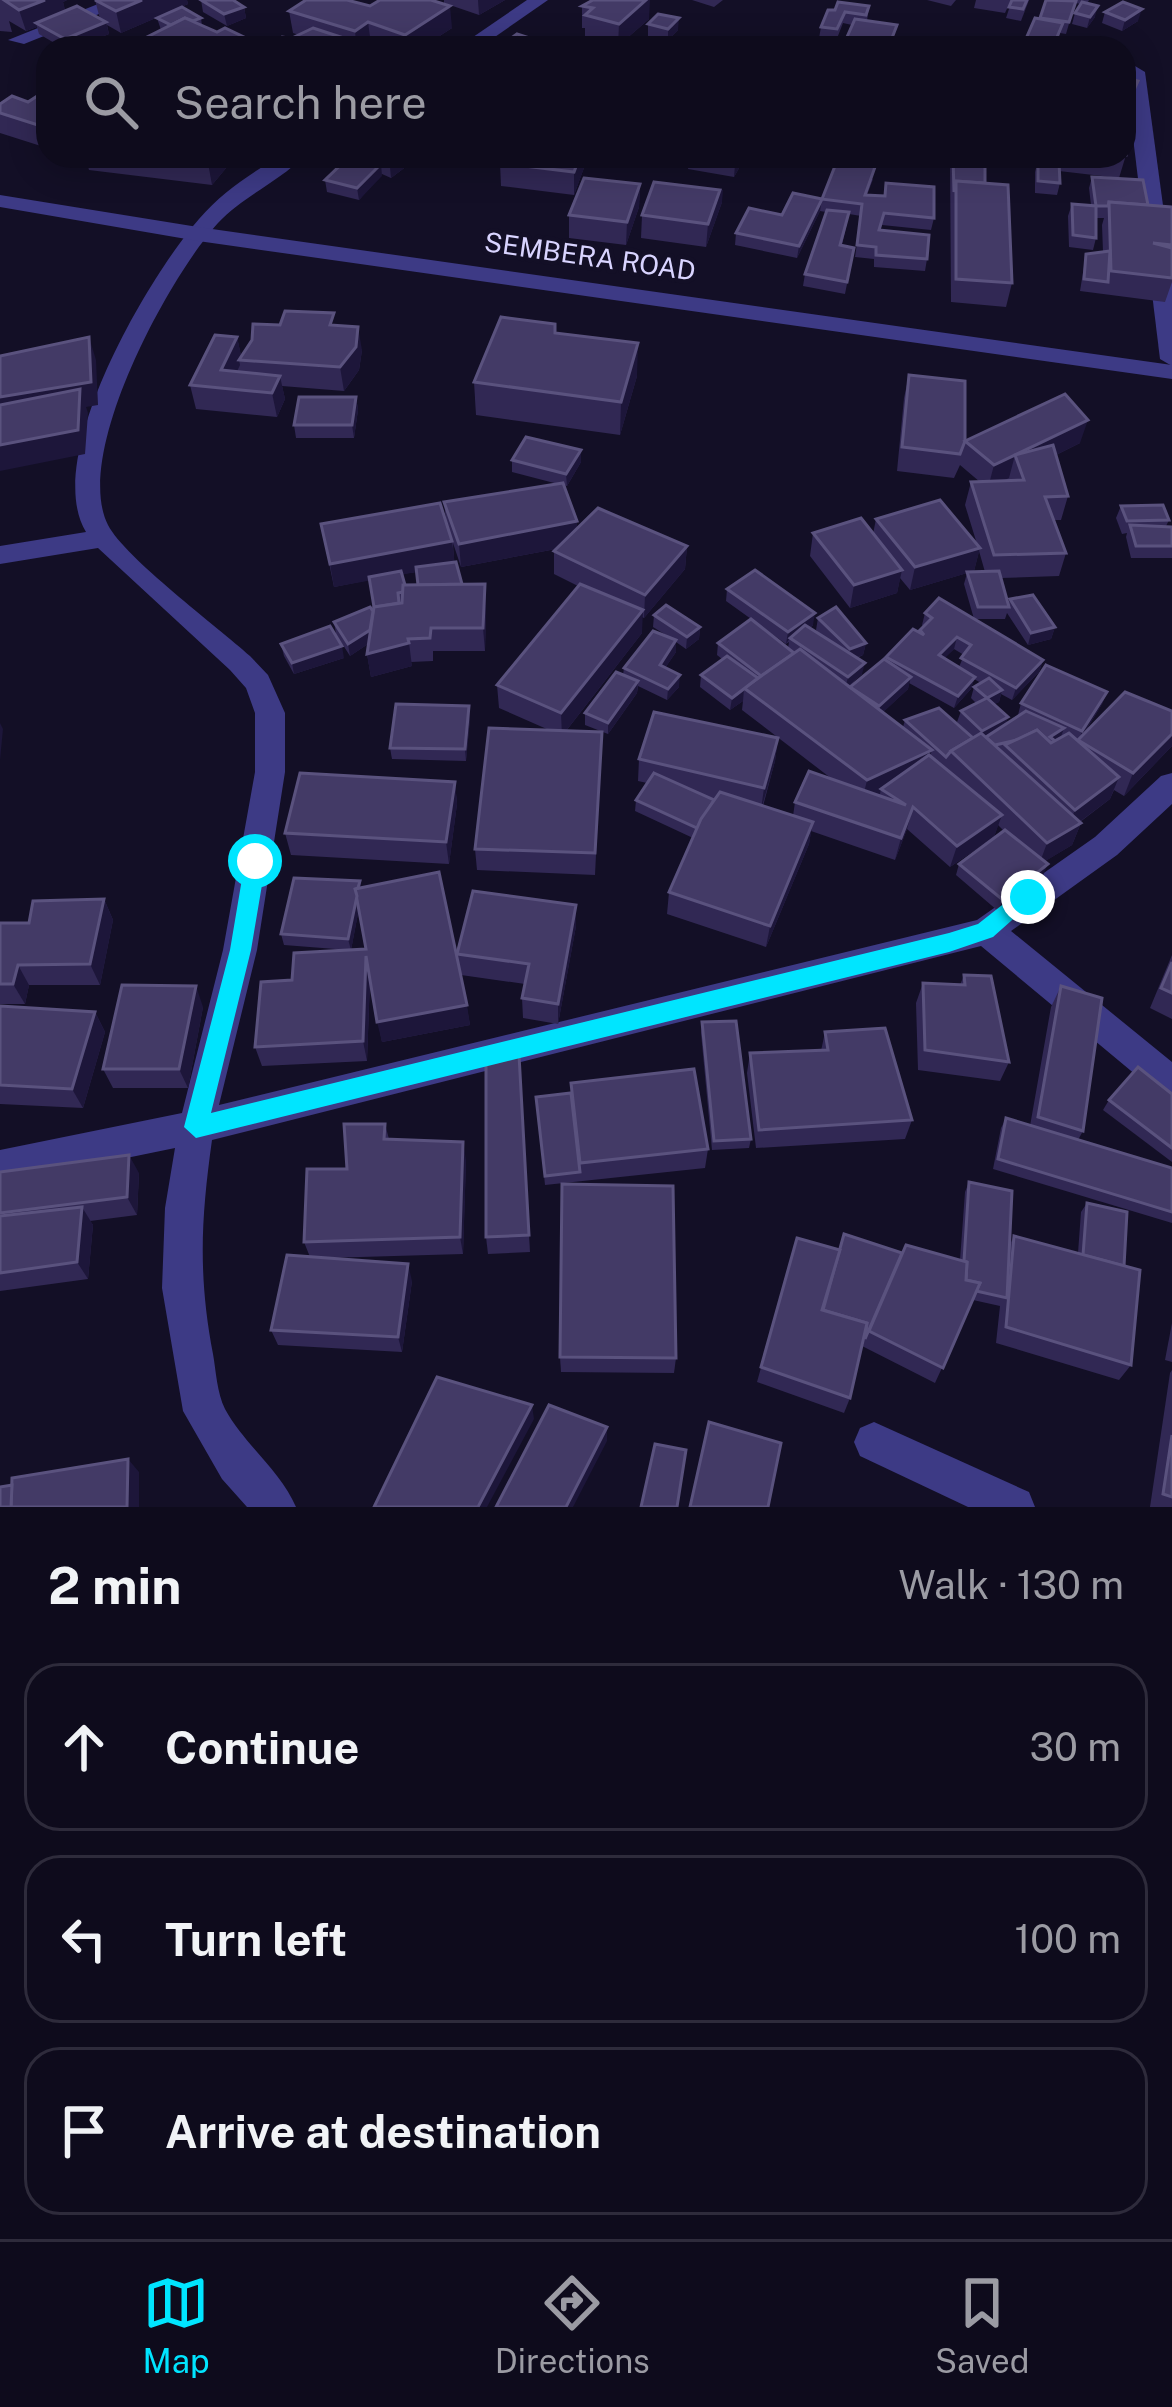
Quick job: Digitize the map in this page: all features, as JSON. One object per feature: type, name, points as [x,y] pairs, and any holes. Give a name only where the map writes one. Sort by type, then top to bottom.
[{"type":"street","points":[[8,39],[125,0]]},
{"type":"street","points":[[484,36],[539,0]]},
{"type":"street","points":[[1136,80],[1172,359]]},
{"type":"street","points":[[274,1507],[237,1464],[203,1412],[181,1288],[184,1208],[196,1127],[240,950],[270,772],[270,713],[258,683],[240,663],[104,538],[88,504],[88,471],[119,360],[198,234],[231,197],[276,168]]},
{"type":"street","name":"SEMBERA ROAD","points":[[0,201],[198,234],[1172,372]]},
{"type":"street","points":[[0,555],[104,538]]},
{"type":"street","points":[[0,1167],[196,1127],[986,931],[1106,846],[1172,785]]},
{"type":"street","points":[[986,931],[1172,1084]]},
{"type":"street","points":[[874,1442],[1014,1507]]},
{"type":"building","points":[[4,0],[45,0],[19,10]]},
{"type":"building","points":[[95,0],[142,0],[116,11]]},
{"type":"building","points":[[201,0],[233,0],[244,7],[224,14]]},
{"type":"building","points":[[306,0],[347,0],[370,6],[380,0],[431,0],[450,6],[405,35],[368,22],[355,31],[289,11]]},
{"type":"building","points":[[593,0],[646,0],[619,24],[585,15],[593,8],[582,6]]},
{"type":"building","points":[[1012,0],[1027,0],[1023,9],[1009,7]]},
{"type":"building","points":[[1046,0],[1076,1],[1069,22],[1040,18]]},
{"type":"building","points":[[838,2],[869,6],[866,15],[845,12],[837,29],[821,27],[828,10],[835,10]]},
{"type":"building","points":[[1082,2],[1098,6],[1090,17],[1075,13]]},
{"type":"building","points":[[1123,2],[1142,9],[1125,20],[1105,12]]},
{"type":"building","points":[[77,6],[106,22],[72,36],[60,36],[36,23]]},
{"type":"building","points":[[182,7],[201,18],[185,18],[171,25],[157,18]]},
{"type":"building","points":[[658,14],[679,18],[668,29],[648,24]]},
{"type":"building","points":[[185,18],[217,32],[225,28],[242,36],[149,36]]},
{"type":"building","points":[[1035,18],[1063,23],[1057,36],[1027,36]]},
{"type":"building","points":[[855,19],[897,25],[893,36],[847,36]]},
{"type":"building","points":[[313,28],[338,36],[296,36]]},
{"type":"building","points":[[12,96],[28,102],[36,97],[36,124],[0,113],[0,104]]},
{"type":"building","points":[[338,168],[377,168],[357,188],[325,180]]},
{"type":"building","points":[[834,168],[875,168],[865,195],[885,196],[886,183],[934,187],[934,218],[884,213],[879,230],[929,235],[927,259],[876,255],[876,247],[857,245],[862,204],[822,199]]},
{"type":"building","points":[[953,168],[985,168],[985,183],[956,181],[954,192]]},
{"type":"building","points":[[1038,168],[1059,168],[1060,183],[1038,181]]},
{"type":"building","points":[[1092,177],[1143,180],[1148,205],[1109,202],[1096,206]]},
{"type":"building","points":[[584,178],[640,184],[627,222],[569,215]]},
{"type":"building","points":[[956,181],[1008,185],[1012,283],[956,279]]},
{"type":"building","points":[[654,182],[720,190],[708,224],[642,215]]},
{"type":"building","points":[[793,193],[822,199],[799,246],[736,233],[749,208],[782,215]]},
{"type":"building","points":[[1109,202],[1172,207],[1172,245],[1153,243],[1172,248],[1172,278],[1111,271]]},
{"type":"building","points":[[1072,204],[1096,206],[1096,238],[1073,235]]},
{"type":"building","points":[[827,210],[849,212],[840,245],[854,248],[847,282],[805,274]]},
{"type":"building","points":[[1110,251],[1108,282],[1084,279],[1086,254]]},
{"type":"building","points":[[285,311],[334,313],[330,325],[358,327],[356,347],[340,367],[239,360],[252,340],[253,324],[280,325]]},
{"type":"building","points":[[501,317],[555,324],[555,333],[638,343],[621,402],[474,382]]},
{"type":"building","points":[[215,335],[237,337],[221,370],[280,376],[272,393],[190,385]]},
{"type":"building","points":[[89,337],[91,382],[0,397],[0,356]]},
{"type":"building","points":[[909,375],[965,381],[965,441],[960,454],[902,447]]},
{"type":"building","points":[[80,389],[78,430],[0,445],[0,405]]},
{"type":"building","points":[[1065,394],[1088,420],[994,465],[965,441]]},
{"type":"building","points":[[299,397],[356,397],[352,425],[294,425]]},
{"type":"building","points":[[526,437],[581,450],[566,474],[512,460]]},
{"type":"building","points":[[1053,445],[1068,496],[1045,497],[1066,553],[994,555],[971,482],[1024,480],[1015,455]]},
{"type":"building","points":[[563,483],[577,521],[459,544],[444,502]]},
{"type":"building","points":[[940,500],[980,548],[915,567],[876,519]]},
{"type":"building","points":[[440,503],[452,541],[330,564],[321,524]]},
{"type":"building","points":[[1163,505],[1169,520],[1127,521],[1121,506]]},
{"type":"building","points":[[598,508],[687,546],[645,595],[554,551]]},
{"type":"building","points":[[861,518],[902,570],[854,585],[813,533]]},
{"type":"building","points":[[1130,525],[1172,527],[1172,546],[1136,546]]},
{"type":"building","points":[[456,562],[462,584],[418,585],[416,567]]},
{"type":"building","points":[[755,570],[815,613],[788,632],[727,589]]},
{"type":"building","points":[[401,571],[405,585],[398,593],[399,603],[374,607],[369,577]]},
{"type":"building","points":[[999,571],[1009,607],[978,607],[967,572]]},
{"type":"building","points":[[485,584],[483,628],[431,628],[430,638],[408,639],[409,643],[367,654],[374,607],[402,603],[403,585]]},
{"type":"building","points":[[580,584],[643,610],[561,713],[497,685]]},
{"type":"building","points":[[1033,595],[1055,627],[1031,633],[1010,599]]},
{"type":"building","points":[[939,598],[1043,660],[1016,688],[961,658],[971,645],[957,637],[939,655],[975,677],[958,696],[886,657],[913,629],[924,635],[920,630],[932,618],[925,613]]},
{"type":"building","points":[[666,605],[700,627],[687,637],[654,615]]},
{"type":"building","points":[[370,607],[370,630],[348,644],[334,622]]},
{"type":"building","points":[[836,607],[866,643],[850,649],[818,618]]},
{"type":"building","points":[[751,619],[794,653],[761,676],[718,643]]},
{"type":"building","points":[[805,625],[865,663],[848,677],[790,638]]},
{"type":"building","points":[[330,626],[342,646],[292,663],[281,644]]},
{"type":"building","points":[[653,631],[676,640],[660,665],[680,675],[668,689],[624,668]]},
{"type":"building","points":[[800,649],[932,750],[867,780],[744,688]]},
{"type":"building","points":[[727,656],[758,678],[732,698],[701,675]]},
{"type":"building","points":[[884,659],[911,677],[879,706],[850,687]]},
{"type":"building","points":[[1046,665],[1107,692],[1082,731],[1021,703]]},
{"type":"building","points":[[616,672],[638,681],[608,723],[585,713]]},
{"type":"building","points":[[989,678],[1002,690],[987,698],[974,687]]},
{"type":"building","points":[[1125,692],[1172,711],[1172,734],[1133,773],[1078,740]]},
{"type":"building","points":[[987,698],[1008,717],[982,731],[961,711]]},
{"type":"building","points":[[396,704],[469,706],[465,749],[390,748]]},
{"type":"building","points":[[939,708],[973,738],[946,757],[905,720]]},
{"type":"building","points":[[1026,711],[1064,728],[1050,737],[1055,741],[1051,743],[1037,730],[995,745],[986,737]]},
{"type":"building","points":[[654,712],[778,738],[764,788],[639,759]]},
{"type":"building","points":[[489,728],[602,732],[595,853],[475,849]]},
{"type":"building","points":[[1037,730],[1051,743],[1069,733],[1119,777],[1075,810],[1005,745]]},
{"type":"building","points":[[981,733],[1081,823],[1047,843],[951,751]]},
{"type":"building","points":[[929,755],[1002,815],[957,846],[913,807],[901,838],[795,802],[809,771],[906,805],[881,789]]},
{"type":"building","points":[[300,773],[455,782],[446,842],[285,833]]},
{"type":"building","points":[[654,773],[714,800],[697,828],[636,800]]},
{"type":"building","points":[[720,792],[813,822],[770,926],[669,892],[701,819]]},
{"type":"building","points":[[1005,830],[1048,864],[1003,900],[959,864]]},
{"type":"building","points":[[439,872],[467,1005],[377,1022],[366,956],[363,1041],[255,1047],[261,982],[292,980],[294,953],[366,949],[355,889]]},
{"type":"building","points":[[294,878],[360,881],[348,939],[281,934]]},
{"type":"building","points":[[473,891],[576,905],[558,1004],[522,998],[529,964],[457,954]]},
{"type":"building","points":[[104,899],[90,964],[18,965],[13,984],[0,984],[0,923],[29,923],[33,901]]},
{"type":"building","points":[[1172,962],[1172,993],[1161,988]]},
{"type":"building","points":[[964,975],[991,976],[1009,1062],[925,1050],[923,983],[965,985]]},
{"type":"building","points":[[122,985],[196,986],[179,1069],[103,1069]]},
{"type":"building","points":[[1061,986],[1102,998],[1083,1131],[1038,1117]]},
{"type":"building","points":[[0,1006],[95,1012],[72,1089],[0,1085]]},
{"type":"building","points":[[736,1021],[751,1139],[714,1141],[702,1022]]},
{"type":"building","points":[[885,1028],[912,1120],[759,1130],[750,1053],[828,1050],[825,1032]]},
{"type":"building","points":[[519,1055],[529,1235],[486,1237],[486,1057]]},
{"type":"building","points":[[1138,1067],[1172,1094],[1172,1148],[1109,1100]]},
{"type":"building","points":[[694,1069],[708,1149],[580,1163],[571,1083]]},
{"type":"building","points":[[571,1093],[580,1172],[545,1176],[536,1097]]},
{"type":"building","points":[[1006,1118],[1172,1168],[1172,1212],[998,1159]]},
{"type":"building","points":[[344,1124],[385,1124],[384,1139],[463,1142],[460,1237],[304,1242],[307,1169],[347,1169]]},
{"type":"building","points":[[129,1155],[127,1197],[0,1213],[0,1172]]},
{"type":"building","points":[[969,1182],[1012,1191],[1007,1298],[976,1291],[980,1283],[966,1280]]},
{"type":"building","points":[[562,1184],[673,1186],[676,1358],[560,1357]]},
{"type":"building","points":[[1087,1203],[1127,1212],[1124,1266],[1083,1255]]},
{"type":"building","points":[[82,1207],[77,1262],[0,1273],[0,1216]]},
{"type":"building","points":[[844,1234],[902,1253],[865,1339],[867,1323],[823,1310]]},
{"type":"building","points":[[1014,1236],[1140,1270],[1131,1365],[1006,1327]]},
{"type":"building","points":[[797,1238],[840,1250],[822,1310],[867,1323],[850,1398],[761,1367]]},
{"type":"building","points":[[906,1245],[967,1262],[966,1280],[980,1283],[943,1368],[869,1331]]},
{"type":"building","points":[[287,1255],[408,1264],[398,1337],[271,1330]]},
{"type":"building","points":[[437,1377],[532,1405],[478,1507],[374,1507]]},
{"type":"building","points":[[549,1405],[607,1427],[566,1507],[496,1507]]},
{"type":"building","points":[[709,1422],[781,1443],[768,1507],[690,1507]]},
{"type":"building","points":[[1172,1435],[1172,1497],[1163,1494]]},
{"type":"building","points":[[655,1444],[686,1450],[677,1507],[641,1507]]},
{"type":"building","points":[[128,1459],[127,1507],[11,1507],[12,1478]]},
{"type":"building","points":[[12,1485],[11,1507],[0,1507],[0,1487]]},
{"type":"route","points":[[255,861],[240,950],[196,1127],[949,943],[986,931],[1028,897]]}]
